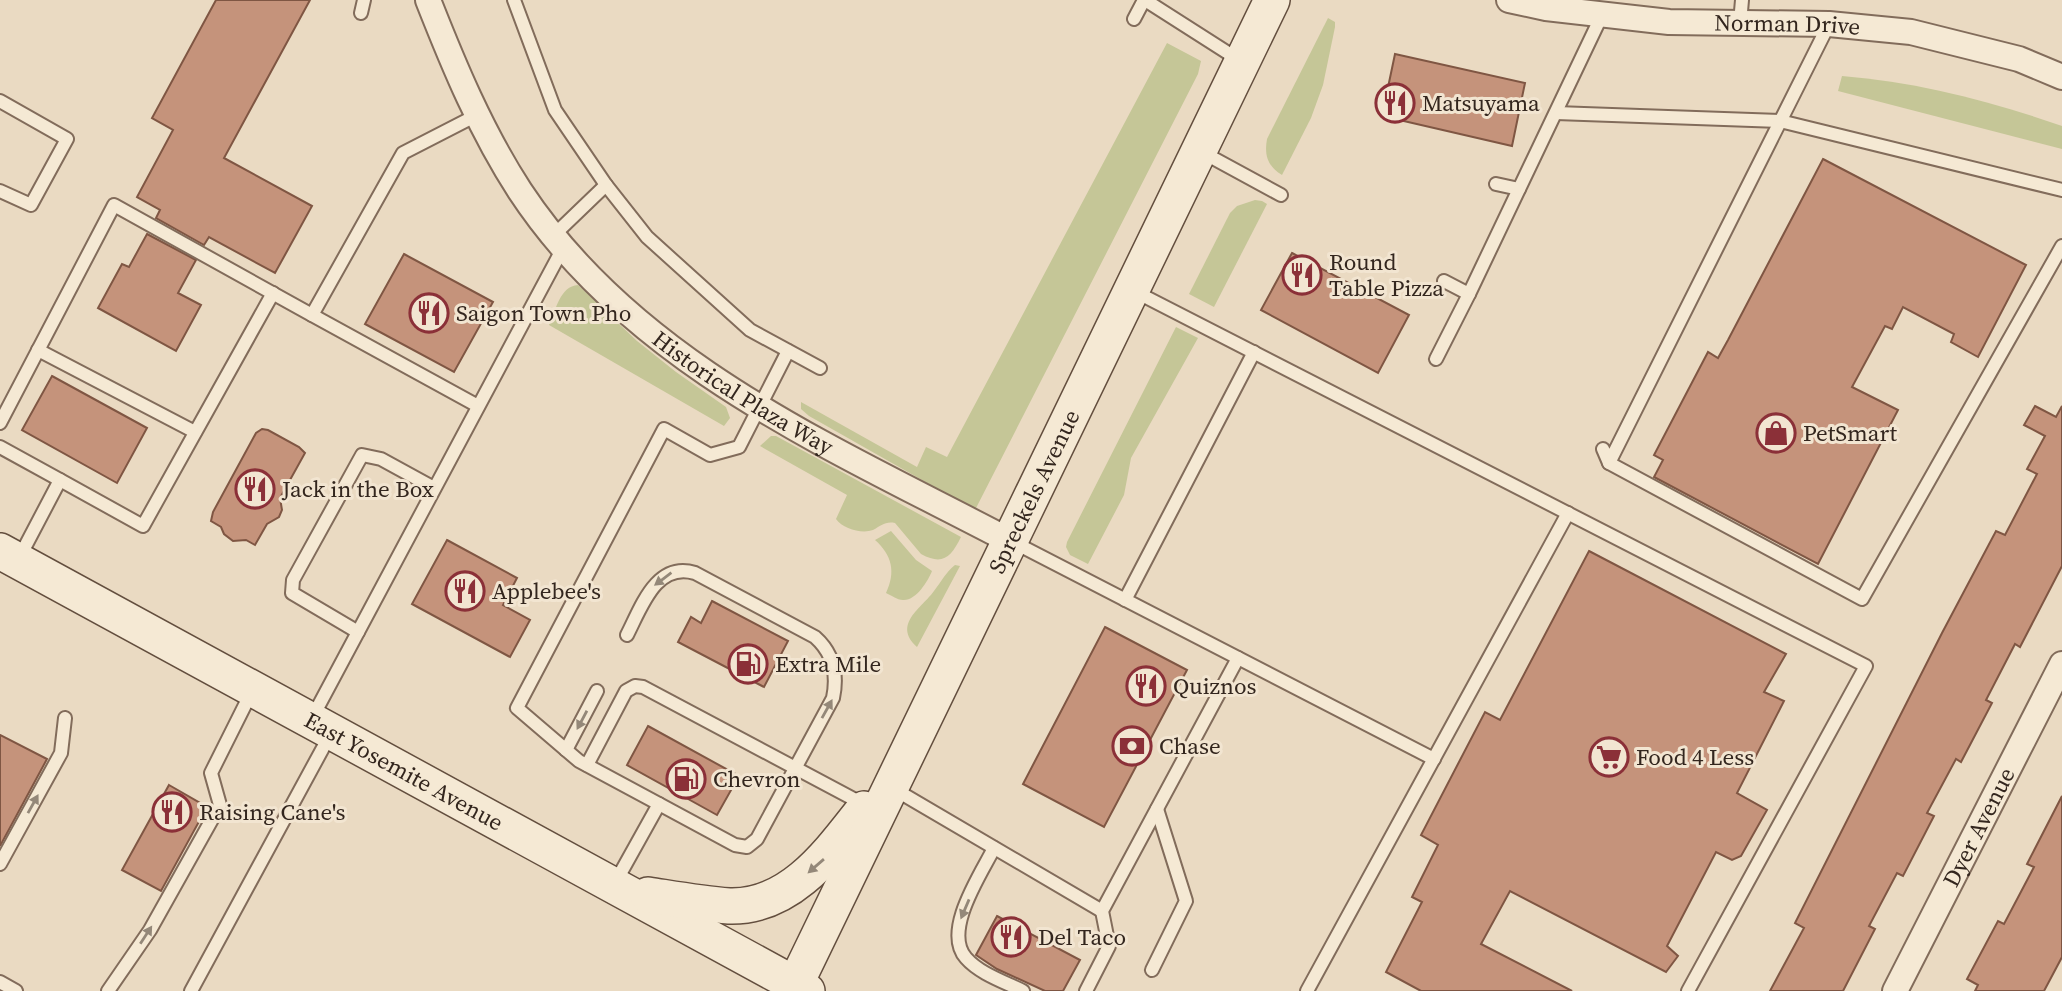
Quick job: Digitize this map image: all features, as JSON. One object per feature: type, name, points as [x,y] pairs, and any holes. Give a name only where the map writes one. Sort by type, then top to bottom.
[{"type":"main road","name":"Spreckels Avenue","points":[[798,989],[887,783],[1010,541],[1272,0]]},
{"type":"main road","name":"East Yosemite Avenue","points":[[9,555],[798,989]]},
{"type":"main road","points":[[620,889],[731,906],[767,900],[791,888],[824,861],[887,783]]},
{"type":"street","name":"Historical Plaza Way","points":[[428,0],[461,82],[521,192],[558,242],[606,294],[686,361],[758,408],[1010,541]]},
{"type":"street","name":"Norman Drive","points":[[1509,0],[1546,8],[1669,22],[1741,12],[1911,32],[2019,60],[2062,77]]},
{"type":"street","name":"Dyer Avenue","points":[[1895,991],[2062,664]]},
{"type":"lane","points":[[514,0],[555,110],[606,186],[647,237],[750,330],[820,368]]},
{"type":"lane","points":[[1134,19],[1145,0],[1242,62]]},
{"type":"lane","points":[[1436,359],[1602,15]]},
{"type":"lane","points":[[1609,463],[1829,24]]},
{"type":"lane","points":[[0,101],[67,139],[31,205],[0,191]]},
{"type":"lane","points":[[1556,113],[1780,121],[2062,190]]},
{"type":"lane","points":[[312,315],[402,153],[477,115]]},
{"type":"lane","points":[[1199,151],[1281,195]]},
{"type":"lane","points":[[1496,184],[1519,189]]},
{"type":"lane","points":[[191,991],[321,726],[358,632],[478,406],[558,242],[606,186]]},
{"type":"lane","points":[[0,423],[114,205],[478,406]]},
{"type":"lane","points":[[1603,449],[1609,463],[1861,599],[2062,246]]},
{"type":"lane","points":[[1444,281],[1469,294]]},
{"type":"lane","points":[[1132,290],[1866,666],[1688,991]]},
{"type":"lane","points":[[0,447],[143,526],[273,293]]},
{"type":"lane","points":[[38,350],[195,432]]},
{"type":"lane","points":[[627,635],[657,582],[665,575],[683,569],[695,573],[824,644],[834,669],[834,698],[757,839],[747,847],[735,845],[587,765],[517,708],[664,429],[710,456],[739,447],[788,351]]},
{"type":"lane","points":[[1125,600],[1254,352]]},
{"type":"lane","points":[[358,632],[292,593],[293,580],[362,455],[381,458],[434,488]]},
{"type":"lane","points":[[9,555],[60,480]]},
{"type":"lane","points":[[1308,991],[1568,513]]},
{"type":"lane","points":[[1010,541],[1434,759]]},
{"type":"lane","points":[[1086,991],[1109,946],[1102,911],[1238,658]]},
{"type":"lane","points":[[587,765],[626,691],[635,686],[643,687],[793,769],[887,783],[1102,911]]},
{"type":"lane","points":[[107,991],[150,930],[220,804],[211,773],[253,688]]},
{"type":"lane","points":[[566,750],[597,691]]},
{"type":"lane","points":[[0,864],[61,753],[65,718]]},
{"type":"lane","points":[[620,889],[659,804]]},
{"type":"lane","points":[[1152,970],[1186,901],[1157,809]]},
{"type":"lane","points":[[994,848],[962,914],[958,937],[967,959],[1023,991]]},
{"type":"lane","points":[[0,982],[16,991]]},
{"type":"green space","points":[[1328,18],[1335,22],[1335,27],[1323,85],[1311,118],[1282,175],[1268,160],[1267,139]]},
{"type":"green space","points":[[1167,43],[1201,61],[1198,74],[975,510],[801,409],[801,402],[917,467],[926,447],[947,457]]},
{"type":"green space","points":[[1842,76],[1926,88],[2035,117],[2062,126],[2062,149],[1838,91]]},
{"type":"green space","points":[[1255,200],[1267,204],[1214,307],[1189,294],[1230,213],[1237,206]]},
{"type":"green space","points":[[578,285],[637,341],[726,407],[730,418],[724,426],[549,325],[563,294],[572,286]]},
{"type":"green space","points":[[1176,327],[1198,338],[1131,458],[1124,495],[1088,564],[1070,555],[1067,542]]},
{"type":"green space","points":[[771,436],[776,436],[961,537],[946,558],[935,559],[921,554],[895,523],[886,523],[873,530],[864,531],[843,526],[836,519],[847,495],[760,446]]},
{"type":"green space","points":[[891,531],[916,560],[932,571],[921,590],[908,599],[899,599],[886,593],[891,578],[891,564],[875,540]]},
{"type":"green space","points":[[955,565],[960,566],[917,647],[910,639],[908,624]]},
{"type":"building","points":[[216,0],[310,0],[224,158],[312,206],[275,273],[209,237],[204,245],[156,218],[160,210],[137,197],[173,130],[152,118]]},
{"type":"building","points":[[1395,54],[1525,83],[1512,146],[1382,116]]},
{"type":"building","points":[[1823,159],[2026,265],[1978,357],[1951,342],[1954,334],[1903,307],[1892,329],[1885,326],[1852,387],[1898,410],[1818,564],[1654,477],[1663,460],[1654,455],[1708,352],[1718,358]]},
{"type":"building","points":[[147,234],[196,260],[178,293],[201,305],[176,351],[98,308],[122,264],[129,267]]},
{"type":"building","points":[[1292,253],[1409,315],[1378,373],[1261,310]]},
{"type":"building","name":"Saigon Town Pho","points":[[404,254],[493,302],[454,372],[365,324]]},
{"type":"building","points":[[52,376],[147,428],[117,483],[22,430]]},
{"type":"building","points":[[2035,406],[2056,417],[2062,406],[2062,566],[2020,647],[2015,644],[1986,700],[1992,703],[1961,762],[1956,759],[1927,813],[1934,816],[1903,876],[1897,873],[1869,926],[1875,929],[1843,991],[1770,991],[1804,928],[1795,923],[1942,633],[1996,531],[2005,535],[2037,474],[2027,469],[2045,436],[2024,425]]},
{"type":"building","name":"Jack in the Box","points":[[262,429],[299,447],[305,453],[280,498],[282,510],[279,517],[267,524],[255,545],[246,540],[233,541],[224,534],[221,527],[211,521],[213,512],[256,433]]},
{"type":"building","name":"Applebee's","points":[[447,540],[517,578],[503,605],[530,620],[510,657],[412,604]]},
{"type":"building","name":"Food 4 Less","points":[[1589,551],[1786,654],[1764,692],[1784,701],[1737,793],[1767,810],[1741,856],[1732,860],[1716,852],[1667,946],[1678,956],[1666,972],[1510,891],[1481,944],[1572,991],[1421,991],[1386,972],[1422,902],[1412,897],[1438,845],[1421,835],[1485,712],[1500,720]]},
{"type":"building","name":"Extra Mile","points":[[712,601],[788,641],[764,687],[678,642],[691,617],[701,623]]},
{"type":"building","points":[[1105,627],[1187,670],[1104,827],[1023,784]]},
{"type":"building","points":[[648,726],[739,776],[717,815],[627,765]]},
{"type":"building","points":[[0,735],[47,759],[0,846]]},
{"type":"building","points":[[169,785],[207,807],[161,891],[122,870]]},
{"type":"building","points":[[2062,796],[2062,957],[2044,991],[1975,991],[1978,985],[1967,979],[1998,921],[2004,924],[2034,867],[2027,864]]},
{"type":"building","name":"Del Taco","points":[[997,916],[1080,960],[1063,991],[1045,991],[997,969],[976,955]]},
{"type":"place","name":"Matsuyama","points":[[1395,103]]},
{"type":"place","name":"Round Table Pizza","points":[[1302,275]]},
{"type":"place","name":"Saigon Town Pho","points":[[429,313]]},
{"type":"place","name":"PetSmart","points":[[1776,433]]},
{"type":"place","name":"Jack in the Box","points":[[255,489]]},
{"type":"place","name":"Applebee's","points":[[465,591]]},
{"type":"place","name":"Extra Mile","points":[[748,664]]},
{"type":"place","name":"Quiznos","points":[[1146,686]]},
{"type":"place","name":"Chase","points":[[1132,746]]},
{"type":"place","name":"Food 4 Less","points":[[1609,757]]},
{"type":"place","name":"Chevron","points":[[686,779]]},
{"type":"place","name":"Raising Cane's","points":[[172,812]]},
{"type":"place","name":"Del Taco","points":[[1011,937]]}]
